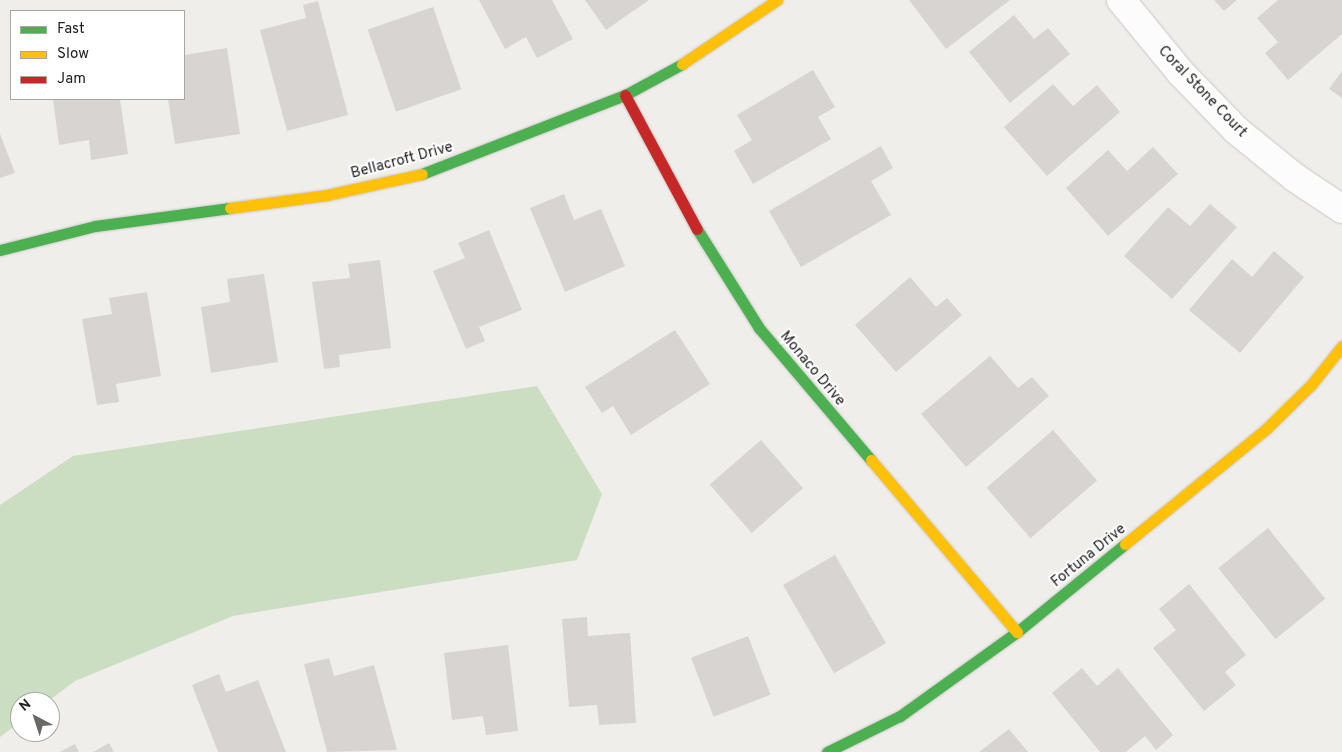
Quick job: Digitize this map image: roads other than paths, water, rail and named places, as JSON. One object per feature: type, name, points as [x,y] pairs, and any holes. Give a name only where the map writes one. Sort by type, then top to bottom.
[{"type":"street","name":"Bellacroft Drive","points":[[0,250],[95,226],[382,186],[499,147],[625,95],[670,72],[777,0]]},
{"type":"street","name":"Coral Stone Court","points":[[1121,0],[1181,73],[1236,130],[1294,177],[1342,208]]},
{"type":"street","name":"Monaco Drive","points":[[625,95],[713,259],[760,328],[1017,632]]},
{"type":"street","name":"Fortuna Drive","points":[[827,752],[900,716],[1017,632],[1266,429],[1311,385],[1342,346]]}]
